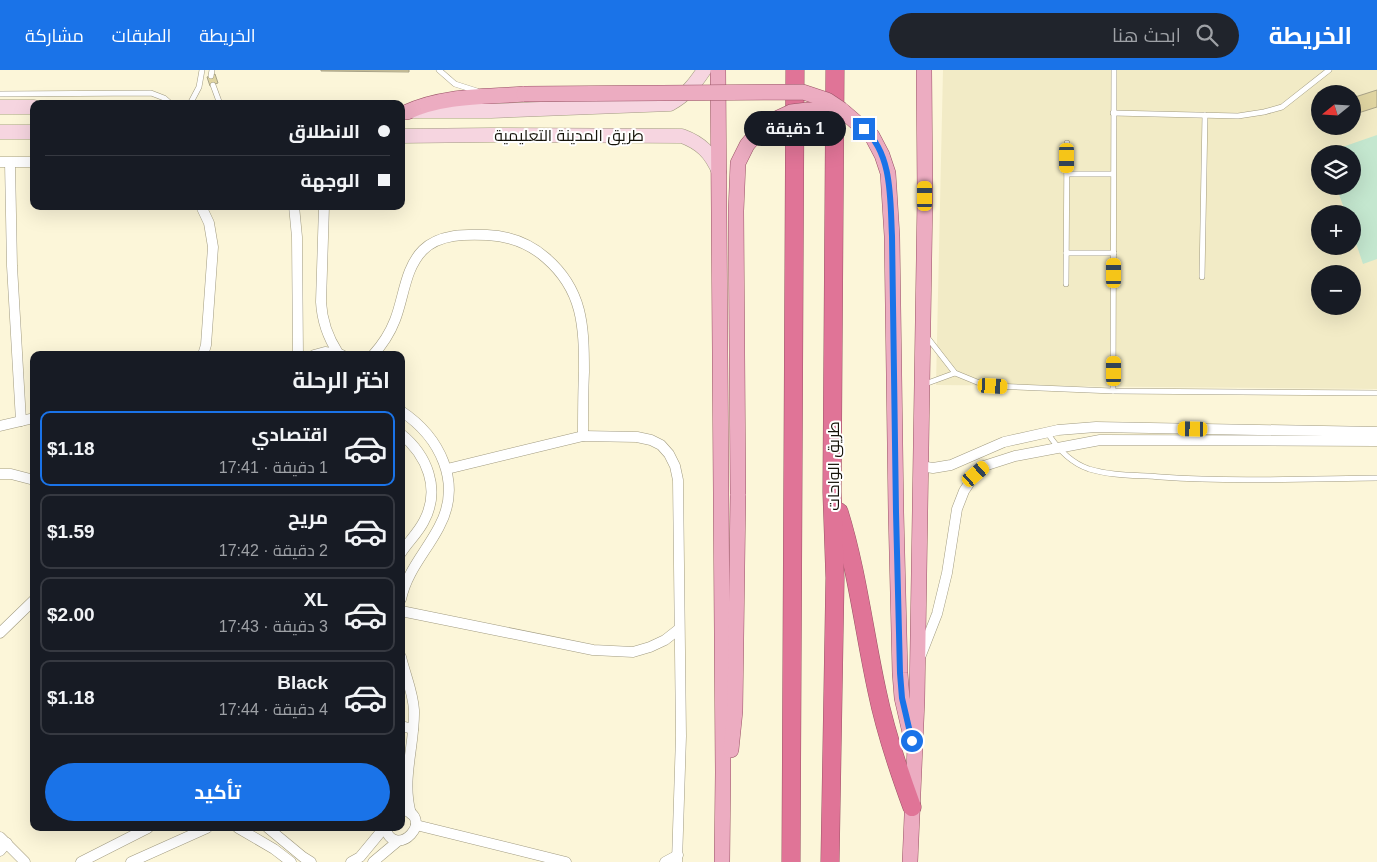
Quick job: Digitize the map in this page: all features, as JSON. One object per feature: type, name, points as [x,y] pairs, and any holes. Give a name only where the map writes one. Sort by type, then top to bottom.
[{"type":"highway","points":[[791,862],[791,516],[795,70]]},
{"type":"highway","name":"طريق الواحات","points":[[830,862],[835,578],[832,492],[835,70]]},
{"type":"highway","points":[[832,492],[849,546],[882,715],[912,807]]},
{"type":"main road","points":[[718,70],[722,862]]},
{"type":"main road","points":[[910,862],[916,753],[918,661],[925,196],[924,70]]},
{"type":"main road","points":[[405,111],[436,102],[524,94],[803,92],[827,100],[872,136],[882,155],[888,174],[892,236],[896,512],[902,698],[916,753]]},
{"type":"main road","points":[[723,772],[730,751],[735,711],[738,494],[736,211],[738,163],[747,145],[761,128],[778,118],[791,112],[808,110],[843,111]]},
{"type":"street","name":"طريق المدينة التعليمية","points":[[405,111],[491,111],[670,104],[692,88],[704,70]]},
{"type":"street","points":[[0,107],[30,107]]},
{"type":"street","points":[[491,111],[491,134]]},
{"type":"street","points":[[0,132],[30,132]]},
{"type":"street","name":"طريق المدينة التعليمية","points":[[405,136],[491,134],[682,136],[695,141],[706,150],[720,174]]},
{"type":"street","points":[[21,421],[5,163],[30,162]]},
{"type":"street","points":[[203,210],[209,224],[213,247],[206,345],[204,351]]},
{"type":"street","points":[[294,210],[297,237],[298,351]]},
{"type":"street","points":[[324,210],[322,316],[325,329],[338,351]]},
{"type":"street","points":[[377,351],[384,343],[395,320],[415,259],[424,249],[435,242],[466,234],[498,236],[519,241],[537,251],[553,264],[565,278],[575,295],[581,313],[584,332],[583,436]]},
{"type":"street","points":[[405,414],[426,432],[438,450],[446,469],[448,498],[440,526],[412,569],[405,588]]},
{"type":"street","points":[[0,426],[30,419]]},
{"type":"street","points":[[920,466],[934,468],[952,465],[1004,442],[1070,428],[1377,432]]},
{"type":"street","points":[[1192,441],[1193,429]]},
{"type":"street","points":[[446,469],[583,436],[637,437],[661,445],[669,454],[678,480],[681,736],[678,859],[664,862]]},
{"type":"street","points":[[405,437],[412,442],[427,466],[432,493],[425,519],[405,547]]},
{"type":"street","points":[[918,661],[937,614],[947,573],[957,509],[964,491],[984,466],[1015,456],[1100,440],[1377,441]]},
{"type":"street","points":[[0,474],[12,474],[30,479]]},
{"type":"street","points":[[425,519],[440,526]]},
{"type":"street","points":[[0,633],[30,604]]},
{"type":"street","points":[[405,612],[593,650],[634,652],[664,640],[679,629]]},
{"type":"street","points":[[373,862],[398,841],[412,835],[416,825],[408,804],[406,782],[413,729],[412,697],[405,672]]},
{"type":"street","points":[[405,727],[413,729]]},
{"type":"street","points":[[405,811],[411,814]]},
{"type":"street","points":[[416,825],[566,862]]},
{"type":"street","points":[[81,862],[142,831]]},
{"type":"street","points":[[131,862],[200,831]]},
{"type":"street","points":[[243,831],[274,849],[291,862]]},
{"type":"street","points":[[272,831],[311,862]]},
{"type":"street","points":[[351,862],[360,857],[382,831]]},
{"type":"street","points":[[386,831],[389,836],[398,841]]},
{"type":"street","points":[[0,852],[4,840],[25,862]]},
{"type":"lane","points":[[192,100],[197,91],[202,70]]},
{"type":"lane","points":[[439,70],[456,84],[498,96]]},
{"type":"lane","points":[[1113,391],[1114,70]]},
{"type":"lane","points":[[1113,114],[1238,116],[1264,112],[1282,107],[1329,70]]},
{"type":"lane","points":[[213,85],[219,100]]},
{"type":"lane","points":[[0,94],[151,93],[166,100]]},
{"type":"lane","points":[[1202,277],[1205,115]]},
{"type":"lane","points":[[1066,284],[1067,143]]},
{"type":"lane","points":[[1067,174],[1113,174]]},
{"type":"lane","points":[[1066,253],[1114,253]]},
{"type":"lane","points":[[922,331],[955,373],[993,386],[1113,391],[1377,393]]},
{"type":"lane","points":[[922,386],[955,373]]},
{"type":"lane","points":[[1047,432],[1058,448],[1087,468],[1106,473],[1182,478],[1377,478]]},
{"type":"shaded area","points":[[943,70],[1377,70],[1377,389],[936,385]]},
{"type":"green space","points":[[1377,135],[1377,259],[1363,264],[1360,255],[1361,205],[1343,205],[1339,195],[1361,195],[1361,145],[1348,145]]},
{"type":"building","points":[[409,70],[409,72],[321,71]]},
{"type":"building","points":[[215,74],[218,83],[210,86],[207,77]]},
{"type":"building","points":[[1377,90],[1377,107],[1361,112],[1361,95]]},
{"type":"route","points":[[864,129],[872,136],[882,155],[888,174],[890,198],[900,673],[902,698],[912,741]]}]
